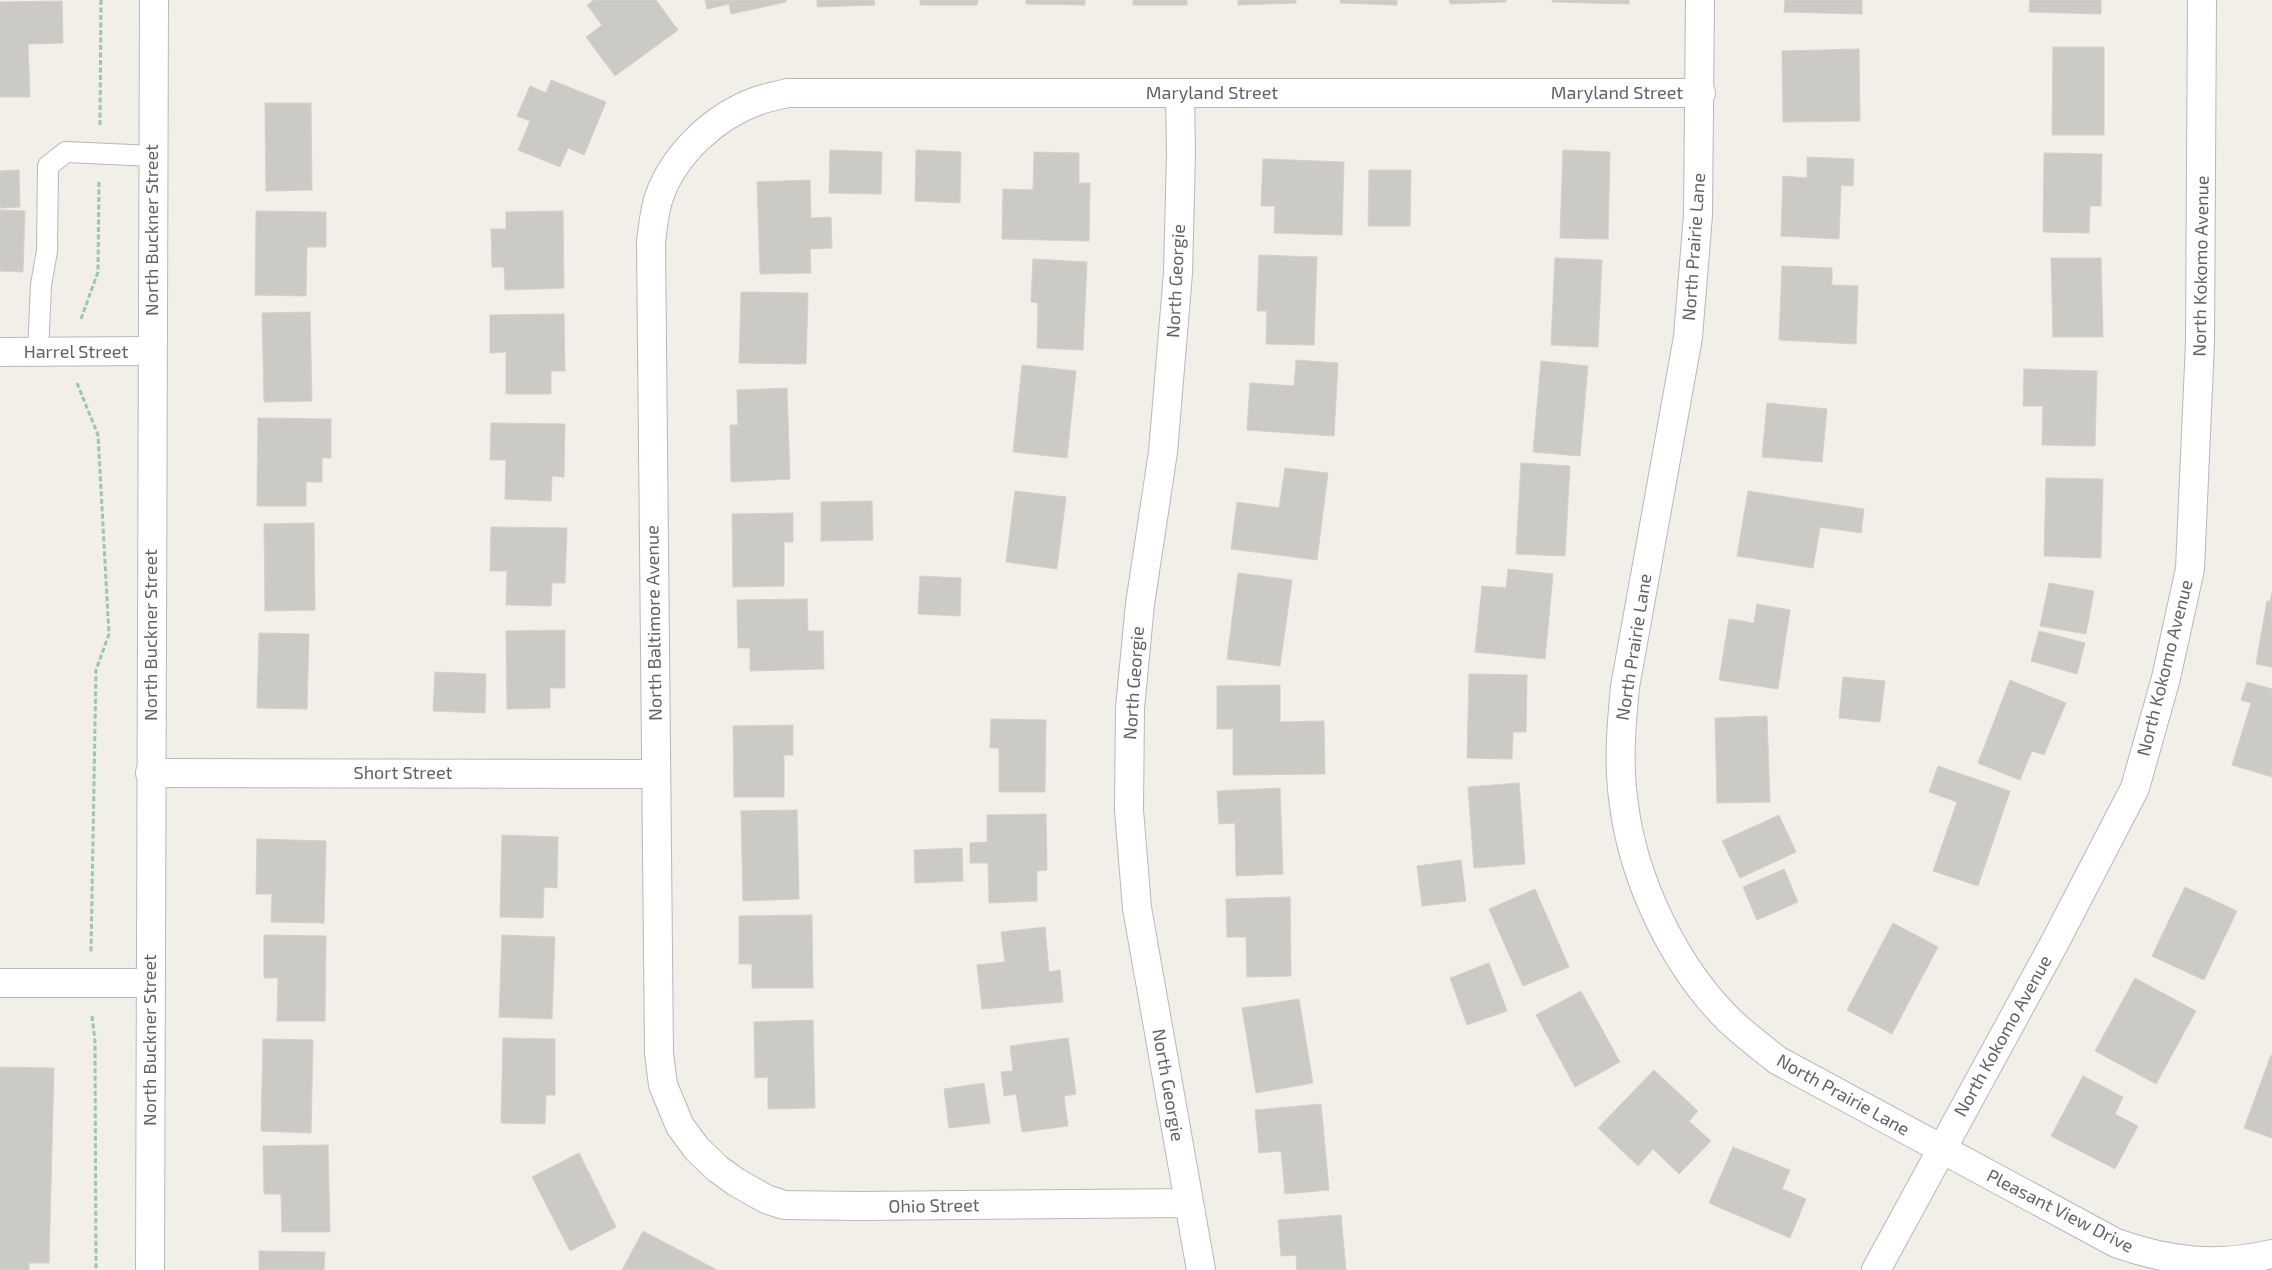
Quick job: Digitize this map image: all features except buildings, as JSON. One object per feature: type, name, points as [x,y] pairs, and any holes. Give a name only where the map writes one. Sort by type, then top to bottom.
[{"type":"street","name":"North Buckner Street","points":[[150,1270],[150,773],[154,0]]},
{"type":"street","name":"North Prairie Lane","points":[[1700,0],[1701,93],[1698,215],[1688,337],[1625,688],[1620,743],[1624,805],[1629,835],[1647,891],[1668,937],[1696,980],[1730,1021],[1777,1060],[1941,1149]]},
{"type":"street","name":"North Kokomo Avenue","points":[[1876,1270],[2050,950],[2135,788],[2168,668],[2191,560],[2200,342],[2202,0]]},
{"type":"street","name":"Maryland Street","points":[[728,114],[757,101],[787,93],[1701,93]]},
{"type":"street","name":"North Georgie","points":[[1180,93],[1181,153],[1178,273],[1163,452],[1140,604],[1131,698],[1129,810],[1137,908],[1201,1270]]},
{"type":"street","name":"North Baltimore Avenue","points":[[697,1149],[680,1126],[663,1085],[659,1053],[651,242],[660,196],[669,176],[692,144],[728,114]]},
{"type":"street","name":"Harrel Street","points":[[0,352],[152,351]]},
{"type":"street","name":"Short Street","points":[[150,773],[656,774]]},
{"type":"street","points":[[0,983],[150,983]]},
{"type":"street","name":"Ohio Street","points":[[697,1149],[718,1169],[736,1182],[766,1199],[784,1204],[869,1206],[1189,1203]]},
{"type":"street","name":"Pleasant View Drive","points":[[1941,1149],[2116,1243],[2149,1255],[2199,1262],[2245,1260],[2272,1254]]},
{"type":"lane","points":[[38,352],[41,285],[47,251],[48,166],[66,152],[153,156]]},
{"type":"path","points":[[77,384],[98,435],[109,634],[96,670],[91,956]]},
{"type":"path","points":[[92,1014],[95,1041],[96,1270]]}]
